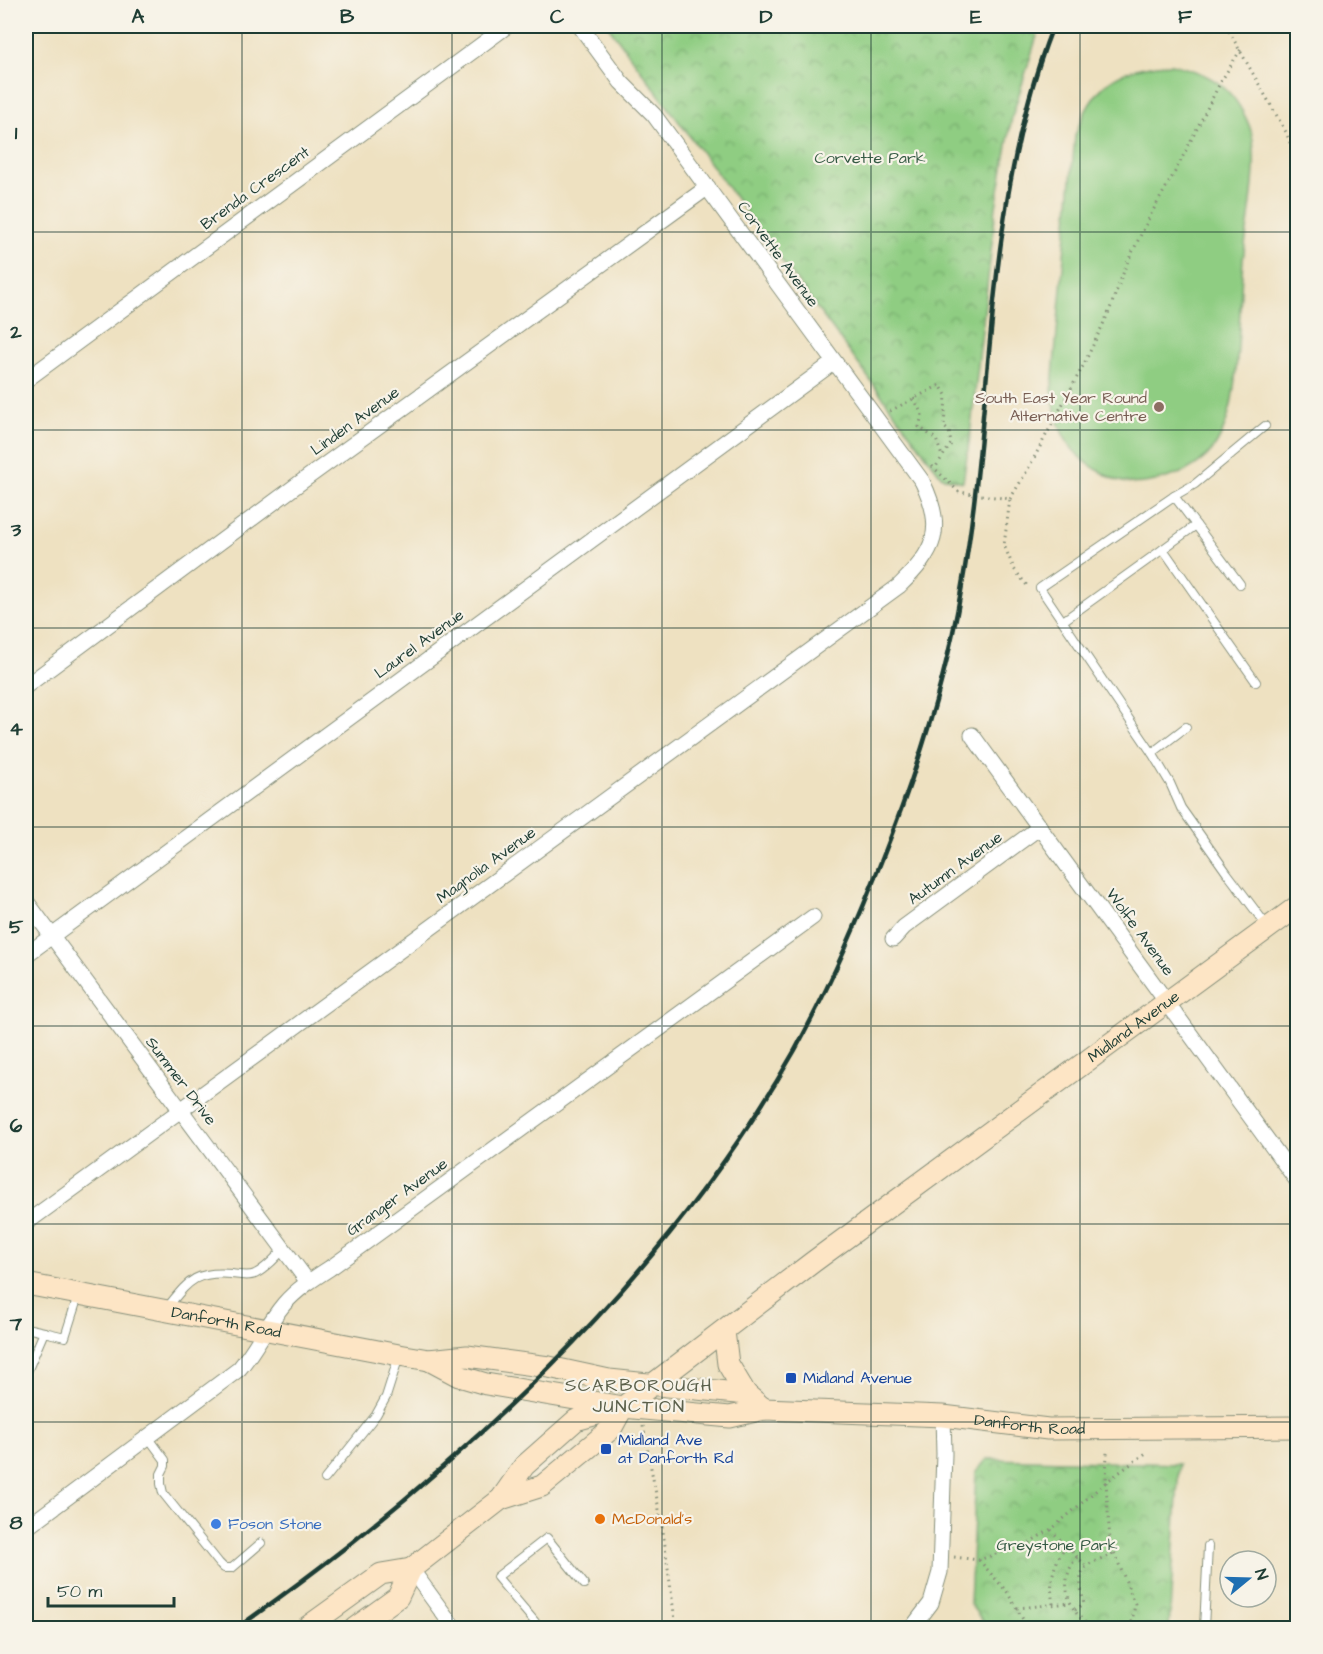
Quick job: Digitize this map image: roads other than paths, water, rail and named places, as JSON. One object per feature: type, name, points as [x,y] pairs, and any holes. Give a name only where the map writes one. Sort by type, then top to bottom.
[{"type":"main road","name":"Midland Avenue","points":[[355,1629],[398,1597],[411,1569],[501,1499],[524,1466],[576,1420],[623,1407],[813,1262],[1298,906]]},
{"type":"main road","name":"Danforth Road","points":[[26,1284],[429,1360],[468,1356],[549,1367],[609,1380],[746,1394]]},
{"type":"main road","points":[[724,1331],[728,1364],[746,1394],[764,1409]]},
{"type":"main road","name":"Danforth Road","points":[[429,1360],[459,1376],[486,1384],[623,1407],[730,1417],[764,1409],[943,1416],[1048,1429],[1298,1427]]},
{"type":"main road","name":"Midland Avenue","points":[[501,1499],[542,1486],[611,1429],[623,1407]]},
{"type":"main road","name":"Midland Avenue","points":[[306,1629],[381,1574],[411,1569]]},
{"type":"street","name":"Brenda Crescent","points":[[26,380],[507,26]]},
{"type":"street","name":"Corvette Avenue","points":[[580,26],[621,82],[654,114],[922,481],[930,497],[934,513]]},
{"type":"street","name":"Linden Avenue","points":[[26,686],[288,492],[708,187]]},
{"type":"street","name":"Laurel Avenue","points":[[26,955],[834,362]]},
{"type":"street","name":"Magnolia Avenue","points":[[26,1223],[899,586],[929,552],[934,528],[934,513]]},
{"type":"street","name":"Wolfe Avenue","points":[[972,735],[1298,1182]]},
{"type":"street","name":"Autumn Avenue","points":[[893,939],[904,927],[1040,827]]},
{"type":"street","name":"Summer Drive","points":[[26,902],[308,1282]]},
{"type":"street","name":"Granger Avenue","points":[[26,1528],[239,1369],[285,1303],[308,1282],[813,917]]},
{"type":"street","points":[[912,1629],[924,1615],[934,1595],[940,1572],[943,1416]]},
{"type":"street","points":[[411,1569],[454,1629]]},
{"type":"lane","points":[[1265,426],[1195,484],[1040,588],[1152,753],[1170,783],[1181,808],[1268,927]]},
{"type":"lane","points":[[1174,496],[1240,584]]},
{"type":"lane","points":[[1064,621],[1196,525]]},
{"type":"lane","points":[[1163,549],[1256,682]]},
{"type":"lane","points":[[1152,753],[1186,727]]},
{"type":"lane","points":[[165,1310],[184,1286],[197,1277],[210,1273],[251,1276],[263,1270],[284,1249]]},
{"type":"lane","points":[[26,1328],[65,1337],[78,1294]]},
{"type":"lane","points":[[26,1371],[44,1332]]},
{"type":"lane","points":[[26,1351],[35,1354]]},
{"type":"lane","points":[[325,1479],[376,1415],[386,1397],[399,1355]]},
{"type":"lane","points":[[148,1437],[165,1460],[161,1474],[164,1493],[224,1568],[232,1568],[261,1543]]},
{"type":"lane","points":[[535,1622],[497,1577],[547,1538],[584,1584]]},
{"type":"lane","points":[[1204,1629],[1208,1546]]},
{"type":"railway","points":[[237,1628],[336,1555],[415,1491],[538,1378],[596,1318],[652,1255],[704,1190],[751,1121],[807,1027],[852,934],[894,829],[928,728],[947,660],[972,520],[1002,234],[1014,164],[1030,94],[1053,26]]},
{"type":"place","name":"South East Year Round Alternative Centre","points":[[1159,407]]},
{"type":"place","name":"Midland Avenue","points":[[791,1378]]},
{"type":"place","name":"Midland Ave at Danforth Rd","points":[[606,1449]]},
{"type":"place","name":"McDonald's","points":[[600,1519]]},
{"type":"place","name":"Foson Stone","points":[[216,1524]]},
{"type":"district","name":"SCARBOROUGH JUNCTION","points":[[639,1395]]},
{"type":"park label","name":"Corvette Park","points":[[870,158]]},
{"type":"park label","name":"Greystone Park","points":[[1057,1545]]}]
